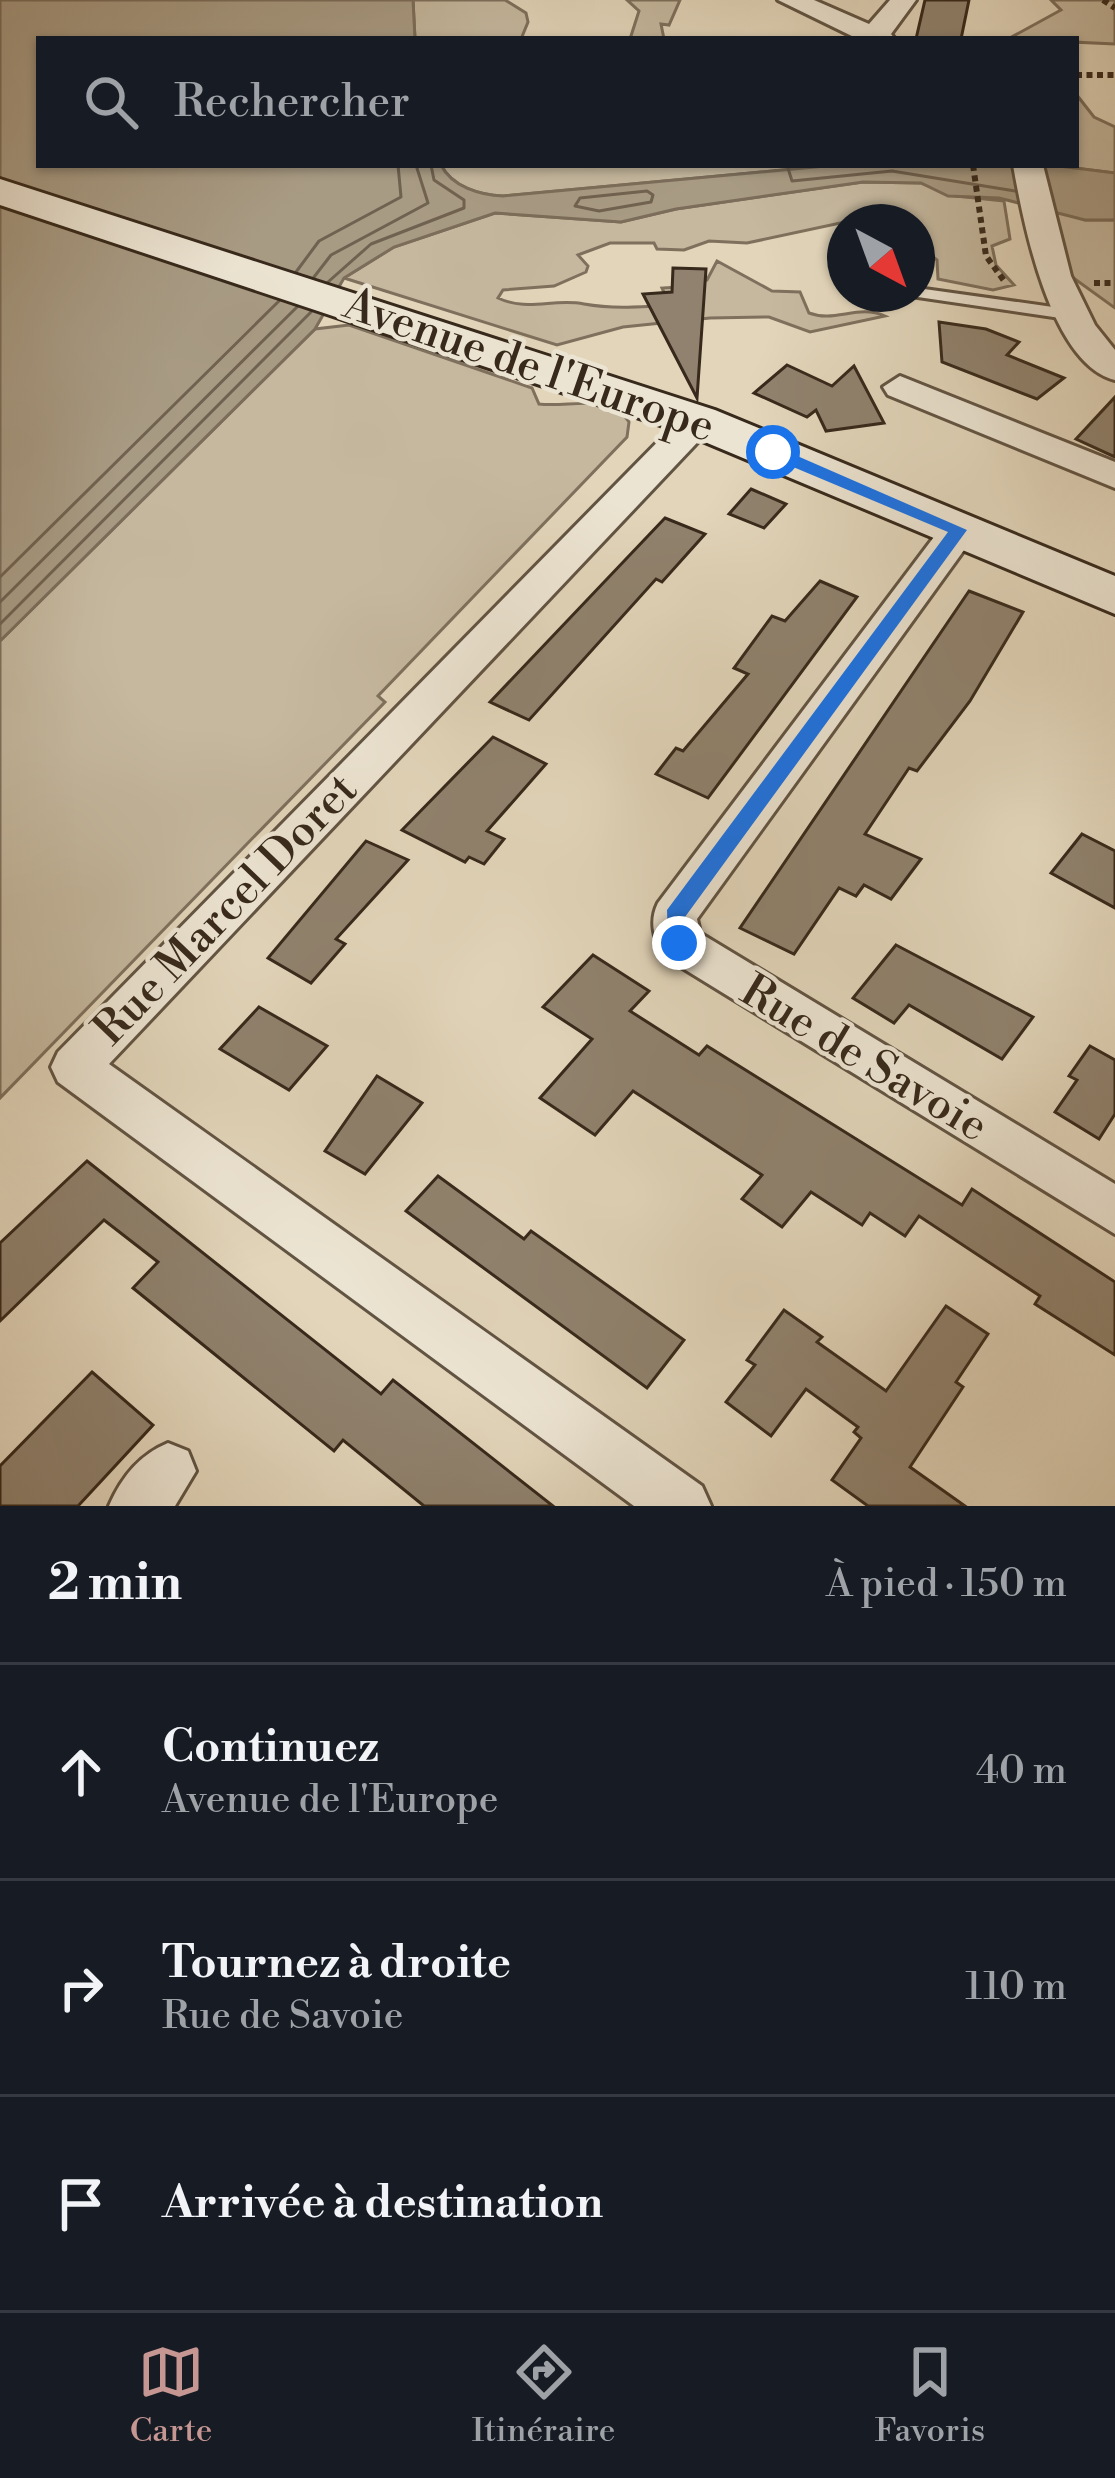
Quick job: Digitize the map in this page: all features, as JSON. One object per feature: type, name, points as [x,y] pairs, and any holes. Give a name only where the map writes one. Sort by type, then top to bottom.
[{"type":"street","points":[[790,0],[875,36]]},
{"type":"street","points":[[878,36],[903,0]]},
{"type":"street","points":[[1029,168],[1042,244],[1093,350],[1115,370]]},
{"type":"street","name":"Avenue de l'Europe","points":[[0,191],[698,421],[1115,596]]},
{"type":"street","points":[[1077,320],[1115,322]]},
{"type":"street","points":[[900,387],[1115,476]]},
{"type":"street","name":"Rue Marcel Doret","points":[[682,1506],[74,1067],[698,421]]},
{"type":"street","name":"Rue de Savoie","points":[[958,530],[674,916],[679,943],[1115,1211]]},
{"type":"lane","points":[[935,296],[1077,320]]},
{"type":"path","points":[[1103,0],[1115,8]]},
{"type":"path","points":[[1079,78],[1115,75]]},
{"type":"path","points":[[973,168],[986,256],[1036,310]]},
{"type":"shaded area","points":[[413,0],[505,0],[526,13],[528,22],[522,36],[415,36]]},
{"type":"shaded area","points":[[627,0],[680,0],[669,25],[661,24],[663,36],[631,36],[639,11]]},
{"type":"shaded area","points":[[1051,0],[1115,0],[1115,44],[1079,42],[1079,36],[1013,36],[1061,10]]},
{"type":"shaded area","points":[[1079,98],[1094,117],[1115,127],[1115,173],[1075,168],[1079,168]]},
{"type":"shaded area","points":[[443,168],[804,168],[503,196],[467,188]]},
{"type":"shaded area","points":[[863,182],[921,183],[956,196],[1004,201],[1010,239],[992,246],[996,265],[1014,285],[993,290],[938,279],[935,204],[827,204],[827,226],[747,243],[709,241],[684,250],[657,249],[654,243],[610,243],[578,255],[588,266],[586,272],[554,286],[503,290],[498,298],[530,304],[670,305],[662,288],[679,287],[681,280],[707,280],[717,261],[772,291],[800,292],[809,313],[885,316],[810,332],[769,317],[710,318],[623,327],[557,345],[344,278],[394,247],[495,213],[621,222],[676,209]]},
{"type":"shaded area","points":[[1050,208],[1085,220],[1115,220],[1115,308],[1068,274]]},
{"type":"shaded area","points":[[349,325],[532,388],[539,404],[611,407],[629,422],[627,437],[378,696],[385,702],[0,1098],[0,641],[315,329]]},
{"type":"water","points":[[0,0],[413,0],[415,36],[36,36],[36,168],[443,168],[468,188],[503,196],[804,168],[1075,168],[1115,173],[1115,220],[1085,220],[999,198],[948,196],[921,183],[863,182],[676,209],[621,222],[495,213],[394,247],[344,278],[315,329],[0,641]]},
{"type":"building","points":[[925,0],[969,0],[962,36],[917,36]]},
{"type":"building","points":[[673,268],[706,269],[697,398],[643,294],[672,292]]},
{"type":"building","points":[[939,322],[986,329],[1019,342],[1007,355],[1064,378],[1037,399],[942,362]]},
{"type":"building","points":[[787,365],[832,386],[854,366],[884,423],[826,431],[816,410],[807,417],[754,393]]},
{"type":"building","points":[[1115,397],[1115,457],[1076,439]]},
{"type":"building","points":[[751,489],[786,504],[764,528],[729,514]]},
{"type":"building","points":[[665,518],[705,534],[662,582],[656,579],[529,720],[490,702]]},
{"type":"building","points":[[820,581],[857,597],[708,798],[656,774],[676,748],[683,751],[748,674],[734,668],[772,616],[785,621]]},
{"type":"building","points":[[969,591],[1023,612],[970,701],[917,771],[909,768],[865,834],[921,859],[891,899],[864,885],[856,896],[839,888],[794,954],[740,928]]},
{"type":"building","points":[[493,737],[546,764],[487,831],[504,839],[484,864],[469,857],[465,862],[402,830]]},
{"type":"building","points":[[1082,834],[1115,851],[1115,908],[1051,873]]},
{"type":"building","points":[[366,841],[408,860],[336,939],[345,944],[311,983],[268,958]]},
{"type":"building","points":[[896,945],[1033,1017],[1002,1059],[909,1005],[894,1023],[853,998]]},
{"type":"building","points":[[593,955],[649,991],[630,1011],[699,1055],[707,1046],[962,1205],[972,1189],[1115,1282],[1115,1355],[1035,1304],[1040,1296],[919,1216],[905,1236],[870,1213],[862,1225],[811,1192],[782,1227],[742,1199],[762,1175],[633,1091],[595,1135],[540,1098],[592,1039],[543,1007]]},
{"type":"building","points":[[259,1007],[327,1046],[289,1090],[220,1049]]},
{"type":"building","points":[[1090,1046],[1115,1060],[1115,1114],[1099,1139],[1055,1112],[1077,1080],[1069,1076]]},
{"type":"building","points":[[377,1076],[422,1103],[365,1174],[325,1151]]},
{"type":"building","points":[[87,1161],[381,1394],[393,1380],[553,1506],[424,1506],[343,1440],[334,1451],[133,1288],[158,1262],[104,1220],[0,1321],[0,1243]]},
{"type":"building","points":[[438,1176],[524,1239],[531,1231],[684,1340],[647,1388],[406,1211]]},
{"type":"building","points":[[946,1306],[988,1334],[956,1382],[963,1387],[910,1467],[965,1506],[868,1506],[832,1480],[861,1438],[854,1432],[858,1427],[806,1389],[771,1436],[726,1402],[755,1365],[747,1360],[784,1310],[822,1337],[817,1342],[886,1391]]},
{"type":"building","points":[[92,1372],[153,1425],[78,1506],[0,1506],[0,1466]]},
{"type":"route","points":[[679,943],[674,916],[958,530],[773,452]]}]
